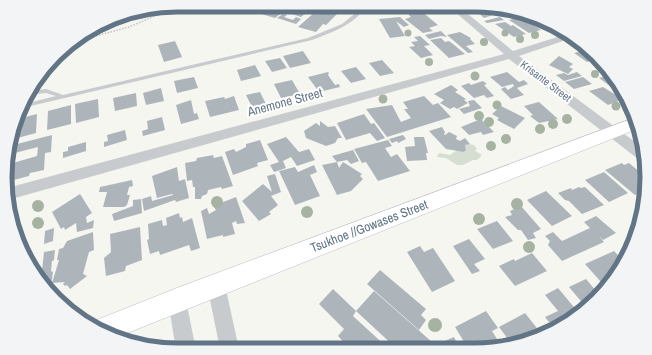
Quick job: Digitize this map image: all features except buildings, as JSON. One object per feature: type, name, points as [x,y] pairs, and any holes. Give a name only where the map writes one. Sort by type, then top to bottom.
[{"type":"street","points":[[360,12],[371,12]]},
{"type":"street","name":"Krisante Street","points":[[459,12],[511,55],[638,151]]},
{"type":"street","name":"Anemone Street","points":[[12,192],[511,55],[563,38]]},
{"type":"street","name":"Tsukhoe //Gowases Street","points":[[108,328],[631,125]]},
{"type":"street","points":[[216,285],[229,343]]},
{"type":"street","points":[[177,300],[185,343]]},
{"type":"lane","points":[[29,105],[310,39],[341,27],[353,20],[360,12]]},
{"type":"lane","points":[[36,92],[46,90],[64,97]]},
{"type":"path","points":[[87,39],[129,28],[166,12]]},
{"type":"shaded area","points":[[465,145],[474,145],[477,149],[475,151],[482,155],[477,160],[473,160],[463,165],[457,165],[446,158],[437,157],[439,153],[450,155],[457,150],[464,152],[466,150]]}]
